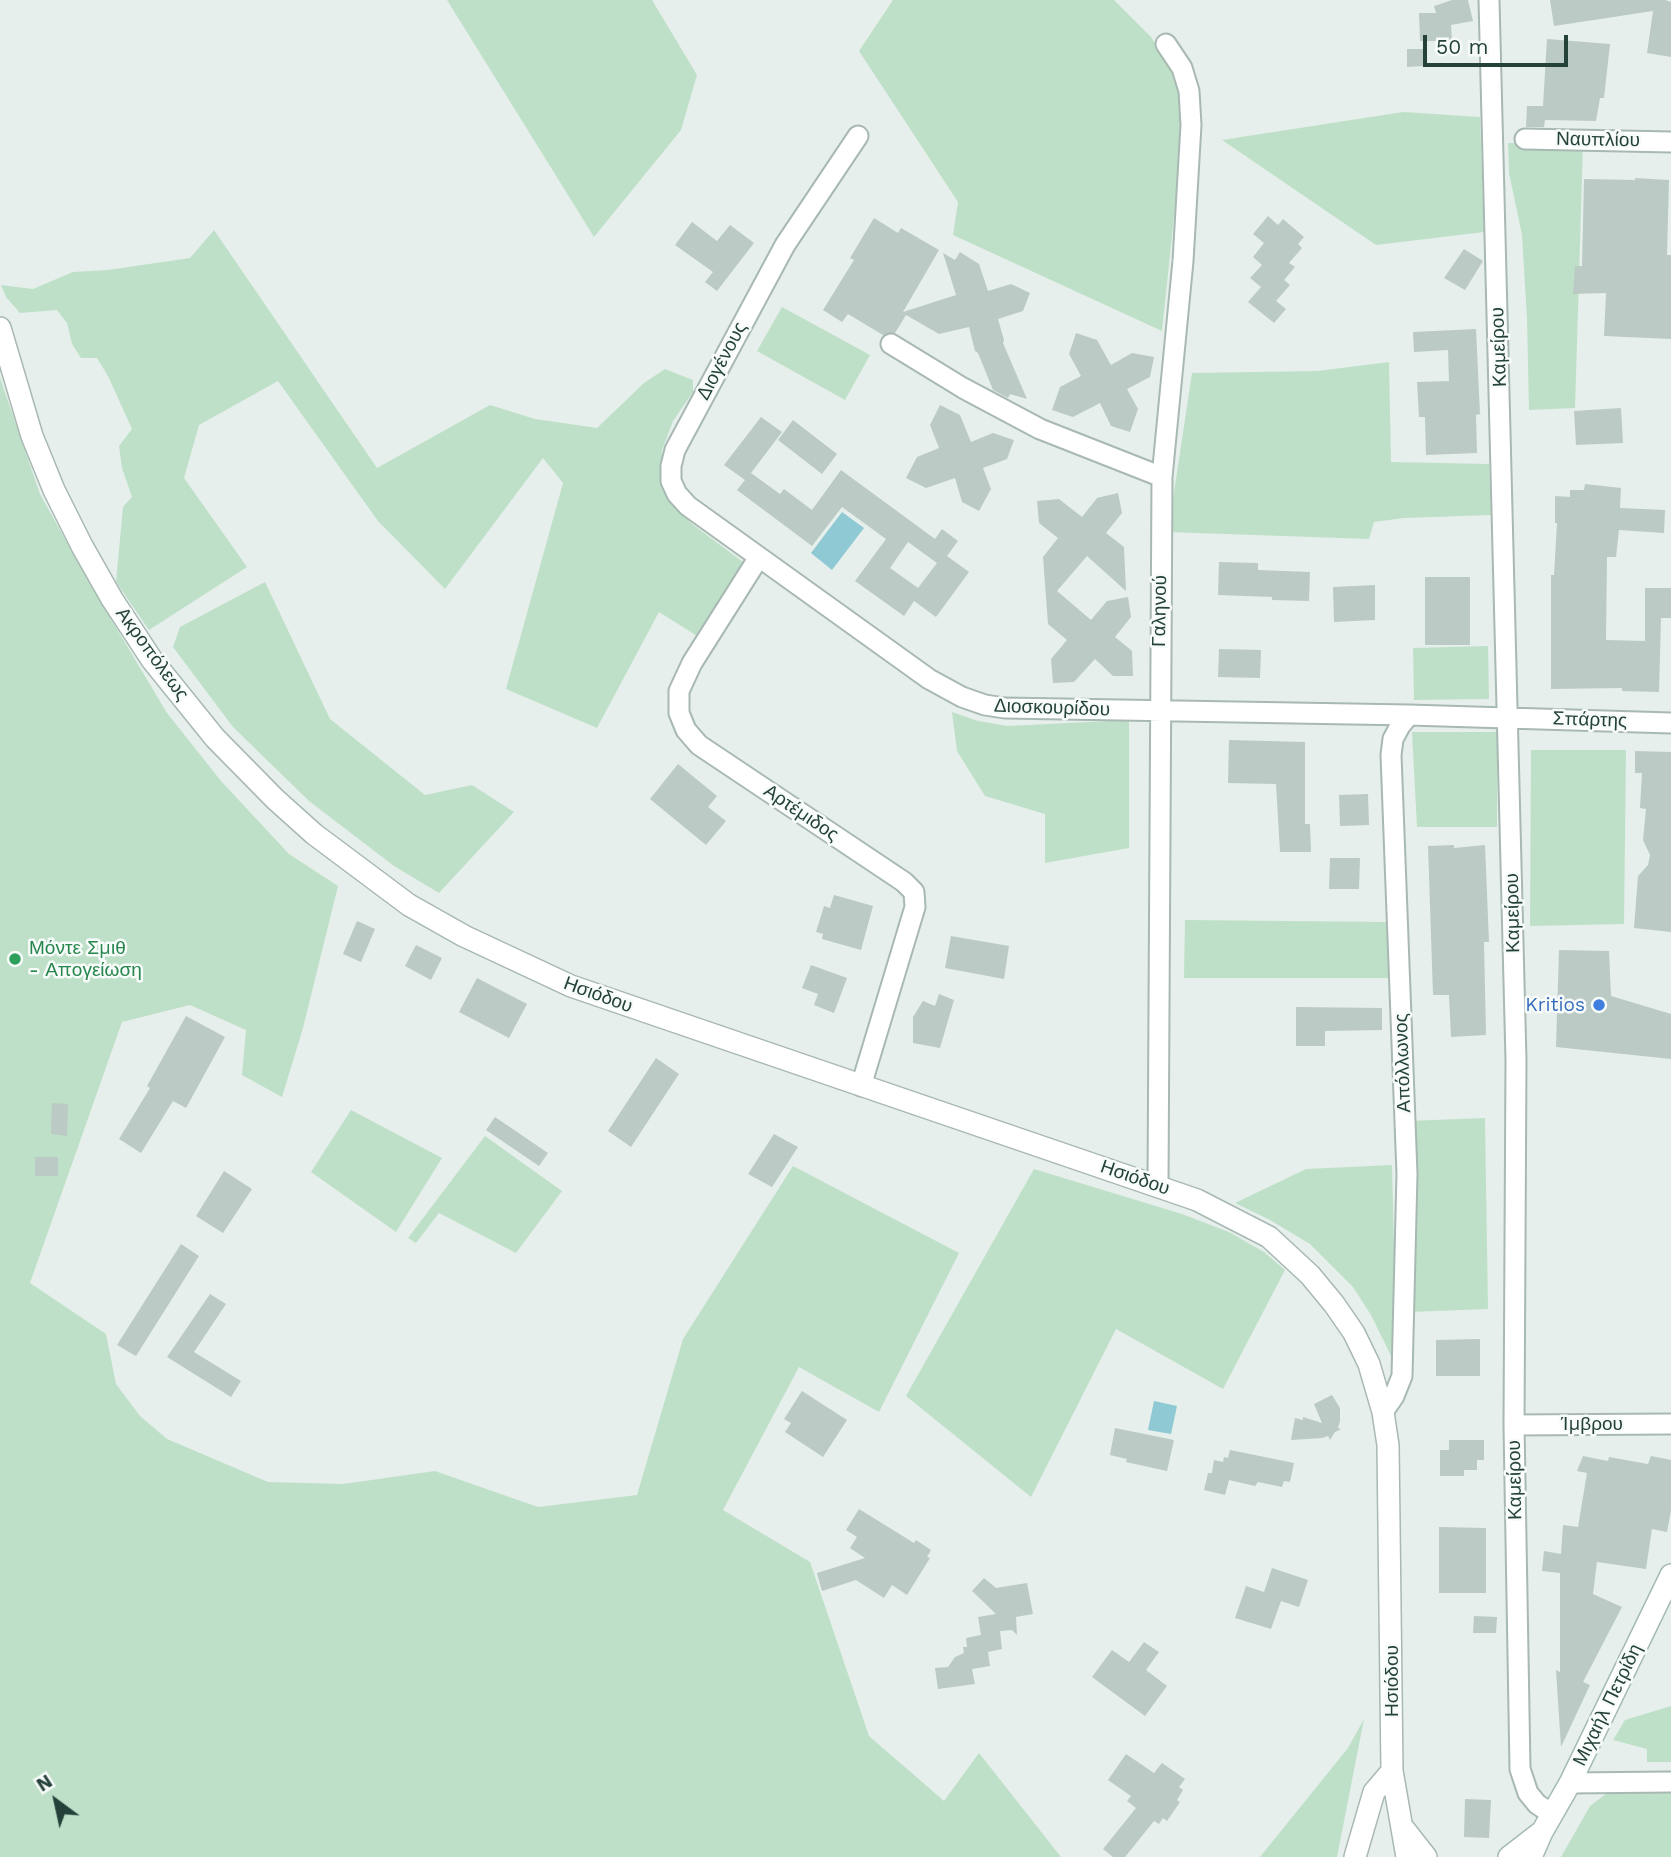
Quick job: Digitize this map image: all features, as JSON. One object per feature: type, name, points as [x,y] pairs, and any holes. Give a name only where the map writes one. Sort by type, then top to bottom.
[{"type":"street","name":"Καμείρου","points":[[1489,0],[1516,1060],[1514,1425],[1520,1769],[1528,1793],[1547,1823]]},
{"type":"street","name":"Γαληνού","points":[[1158,1185],[1162,477],[1183,261],[1191,125],[1189,91],[1182,68],[1166,44]]},
{"type":"street","name":"Διογένους","points":[[671,481],[675,450],[785,245],[858,136]]},
{"type":"street","name":"Ναυπλίου","points":[[1525,139],[1671,142]]},
{"type":"street","name":"Ακροπόλεως","points":[[0,328],[32,436],[54,490],[94,567],[152,660],[215,738],[275,799],[314,834],[409,905]]},
{"type":"street","points":[[891,344],[963,388],[1040,429],[1162,477]]},
{"type":"street","name":"Διοσκουρίδου","points":[[671,481],[677,494],[688,506],[929,679],[962,697],[985,705],[1005,708],[1509,718]]},
{"type":"street","name":"Αρτέμιδος","points":[[759,557],[692,663],[679,691],[679,713],[686,730],[699,745],[915,892],[915,906],[861,1086]]},
{"type":"street","name":"Απόλλωνος","points":[[1383,1412],[1394,1396],[1402,1376],[1406,1174],[1391,755],[1394,739],[1409,715]]},
{"type":"street","name":"Σπάρτης","points":[[1509,718],[1671,723]]},
{"type":"street","name":"Ησιόδου","points":[[409,905],[464,936],[571,986],[1197,1199],[1269,1237],[1310,1275],[1354,1333],[1370,1364],[1383,1412],[1388,1459],[1392,1771],[1407,1857]]},
{"type":"street","name":"Ίμβρου","points":[[1514,1425],[1671,1424]]},
{"type":"street","name":"Μιχαήλ Πετρίδη","points":[[1531,1857],[1671,1575]]},
{"type":"street","points":[[1355,1857],[1374,1792],[1392,1771]]},
{"type":"street","points":[[1570,1783],[1671,1782]]},
{"type":"street","points":[[1361,1830],[1374,1809],[1398,1804]]},
{"type":"street","points":[[1509,1857],[1547,1823]]},
{"type":"street","points":[[1402,1827],[1426,1857]]},
{"type":"green space","points":[[447,0],[652,0],[697,75],[681,130],[594,237]]},
{"type":"green space","points":[[893,0],[1114,0],[1151,37],[1187,93],[1162,331],[953,235],[958,202],[859,51]]},
{"type":"green space","points":[[1403,112],[1480,117],[1484,232],[1376,245],[1222,140]]},
{"type":"green space","points":[[1508,143],[1583,144],[1575,408],[1529,410],[1522,235],[1509,173]]},
{"type":"green space","points":[[214,230],[377,468],[490,405],[535,419],[597,428],[644,383],[665,369],[693,380],[693,392],[673,421],[662,450],[662,473],[680,511],[692,524],[751,568],[702,639],[659,612],[597,728],[506,689],[563,483],[543,458],[445,589],[378,521],[278,381],[199,425],[184,478],[247,567],[149,630],[116,582],[123,507],[132,497],[122,468],[119,446],[132,429],[97,358],[81,358],[72,344],[67,323],[57,310],[20,313],[6,297],[1,285],[33,289],[73,272],[108,270],[190,258]]},
{"type":"green space","points":[[782,307],[870,355],[845,400],[757,351]]},
{"type":"green space","points":[[1389,362],[1391,462],[1489,464],[1491,515],[1404,518],[1374,522],[1369,539],[1168,532],[1192,373],[1318,371]]},
{"type":"green space","points":[[0,378],[40,494],[167,713],[221,781],[289,854],[338,886],[303,1028],[282,1097],[242,1075],[246,1030],[190,1005],[122,1022],[30,1283],[106,1334],[116,1384],[140,1416],[167,1439],[268,1482],[343,1484],[435,1471],[538,1507],[637,1495],[683,1339],[793,1166],[959,1253],[879,1412],[799,1367],[723,1510],[810,1562],[869,1736],[944,1801],[979,1753],[1061,1857],[0,1857]]},
{"type":"green space","points":[[265,582],[330,719],[425,795],[472,785],[514,812],[439,893],[394,866],[309,801],[233,727],[173,647],[180,627]]},
{"type":"green space","points":[[1488,646],[1489,699],[1414,700],[1413,648]]},
{"type":"green space","points":[[952,712],[978,721],[1008,726],[1129,720],[1129,848],[1045,863],[1045,814],[985,796],[957,751]]},
{"type":"green space","points":[[1412,732],[1497,732],[1497,827],[1417,827]]},
{"type":"green space","points":[[1531,750],[1626,750],[1624,924],[1530,926]]},
{"type":"green space","points":[[1185,920],[1389,922],[1394,978],[1184,978]]},
{"type":"green space","points":[[351,1110],[442,1158],[396,1232],[311,1172]]},
{"type":"green space","points":[[1485,1118],[1488,1309],[1410,1312],[1408,1121]]},
{"type":"green space","points":[[485,1136],[562,1191],[516,1253],[439,1213],[416,1243],[408,1238]]},
{"type":"green space","points":[[1392,1165],[1397,1368],[1371,1315],[1353,1287],[1310,1244],[1235,1203],[1306,1169]]},
{"type":"green space","points":[[1034,1169],[1182,1214],[1229,1232],[1264,1252],[1285,1270],[1223,1389],[1116,1329],[1031,1497],[906,1396]]},
{"type":"green space","points":[[1671,1706],[1671,1762],[1647,1762],[1647,1749],[1613,1740],[1625,1720]]},
{"type":"green space","points":[[1364,1719],[1337,1857],[1260,1857],[1348,1748]]},
{"type":"green space","points":[[1615,1787],[1671,1789],[1671,1857],[1561,1857],[1590,1806]]},
{"type":"water","points":[[842,512],[864,528],[832,570],[811,553]]},
{"type":"water","points":[[1154,1401],[1177,1406],[1171,1434],[1148,1430]]},
{"type":"building","points":[[1452,0],[1468,0],[1473,21],[1451,25],[1452,41],[1420,41],[1419,13],[1436,13],[1434,6]]},
{"type":"building","points":[[1550,0],[1671,2],[1671,57],[1647,53],[1653,11],[1554,26]]},
{"type":"building","points":[[1547,39],[1610,44],[1604,98],[1600,98],[1596,121],[1545,120],[1544,127],[1526,127],[1527,106],[1543,106]]},
{"type":"building","points":[[1407,49],[1423,49],[1423,66],[1407,67]]},
{"type":"building","points":[[1584,179],[1669,180],[1667,255],[1671,255],[1671,339],[1604,336],[1606,293],[1573,294],[1575,266],[1582,266]]},
{"type":"building","points":[[1268,216],[1278,225],[1283,219],[1304,237],[1298,244],[1302,248],[1289,263],[1295,267],[1284,280],[1290,285],[1276,301],[1286,309],[1274,323],[1248,302],[1261,287],[1250,278],[1262,265],[1253,257],[1264,243],[1253,234]]},
{"type":"building","points":[[874,218],[898,233],[901,228],[939,250],[903,312],[956,295],[943,253],[955,260],[960,252],[979,264],[988,291],[1011,284],[1030,293],[1023,311],[998,319],[1003,343],[1027,399],[1010,394],[1008,398],[993,390],[975,351],[969,327],[939,334],[906,315],[895,333],[883,335],[848,314],[842,322],[823,310],[854,260],[850,258]]},
{"type":"building","points":[[692,222],[717,241],[730,225],[754,243],[717,291],[705,282],[713,272],[675,245]]},
{"type":"building","points":[[1464,249],[1483,261],[1465,290],[1444,278]]},
{"type":"building","points":[[1476,329],[1480,414],[1476,415],[1477,453],[1426,455],[1425,417],[1419,417],[1417,382],[1449,381],[1448,350],[1414,352],[1413,332]]},
{"type":"building","points":[[1076,333],[1097,340],[1111,365],[1132,353],[1154,357],[1150,377],[1127,389],[1138,409],[1130,432],[1111,426],[1100,403],[1073,417],[1052,410],[1060,387],[1081,376],[1069,354]]},
{"type":"building","points":[[940,405],[960,415],[971,442],[993,433],[1014,440],[1007,459],[983,468],[991,489],[979,511],[962,502],[955,478],[926,488],[906,478],[917,457],[939,448],[930,425]]},
{"type":"building","points":[[1621,408],[1623,443],[1576,445],[1574,411]]},
{"type":"building","points":[[761,417],[782,432],[751,473],[780,494],[784,489],[812,510],[841,470],[935,539],[942,529],[958,541],[947,556],[969,572],[936,617],[914,601],[904,616],[855,581],[886,539],[842,507],[812,546],[737,490],[745,480],[724,465]],"holes":[[[908,542],[937,563],[918,588],[890,568]]]},
{"type":"building","points":[[793,420],[837,454],[822,474],[778,440]]},
{"type":"building","points":[[1585,484],[1621,488],[1620,508],[1665,510],[1664,533],[1619,530],[1616,557],[1607,557],[1606,640],[1645,641],[1645,588],[1671,588],[1671,618],[1661,618],[1659,692],[1622,691],[1622,688],[1551,689],[1551,575],[1554,575],[1557,523],[1555,496],[1570,497],[1570,490],[1584,490]]},
{"type":"building","points":[[1118,493],[1122,513],[1106,533],[1124,547],[1126,591],[1087,556],[1057,591],[1091,620],[1107,601],[1128,597],[1131,617],[1115,637],[1132,651],[1133,676],[1113,676],[1095,659],[1074,682],[1053,683],[1051,659],[1067,640],[1048,624],[1043,557],[1058,538],[1039,523],[1037,501],[1059,499],[1082,517],[1097,498]]},
{"type":"building","points":[[1219,562],[1258,563],[1258,570],[1310,572],[1309,601],[1218,595]]},
{"type":"building","points":[[1425,577],[1470,577],[1470,645],[1425,645]]},
{"type":"building","points":[[1375,585],[1375,620],[1334,622],[1333,587]]},
{"type":"building","points":[[1219,649],[1261,650],[1260,678],[1218,677]]},
{"type":"building","points":[[1229,740],[1305,742],[1305,824],[1310,824],[1311,852],[1280,852],[1276,784],[1228,783]]},
{"type":"building","points":[[1635,751],[1671,752],[1671,932],[1634,928],[1638,876],[1648,865],[1650,855],[1643,840],[1646,809],[1640,808],[1642,773],[1635,773]]},
{"type":"building","points":[[678,764],[717,796],[708,807],[726,821],[706,845],[650,799]]},
{"type":"building","points":[[1368,794],[1369,825],[1340,826],[1339,795]]},
{"type":"building","points":[[1454,845],[1454,848],[1485,845],[1489,942],[1484,942],[1486,1035],[1451,1037],[1449,995],[1433,995],[1428,846]]},
{"type":"building","points":[[1330,858],[1360,858],[1359,889],[1329,889]]},
{"type":"building","points":[[834,895],[873,906],[861,950],[822,939],[823,934],[816,932],[824,906],[830,908]]},
{"type":"building","points":[[357,921],[375,929],[361,962],[343,954]]},
{"type":"building","points":[[951,936],[1009,946],[1004,979],[945,968]]},
{"type":"building","points":[[416,945],[442,958],[431,980],[405,966]]},
{"type":"building","name":"Kritios","points":[[1559,950],[1609,951],[1611,996],[1671,1014],[1671,1059],[1556,1047]]},
{"type":"building","points":[[811,965],[847,978],[834,1013],[814,1005],[818,994],[802,988]]},
{"type":"building","points":[[477,978],[527,1004],[509,1038],[459,1012]]},
{"type":"building","points":[[939,994],[954,1000],[940,1048],[913,1043],[913,1017],[923,1001],[935,1006]]},
{"type":"building","points":[[1296,1007],[1382,1008],[1382,1030],[1325,1031],[1325,1046],[1296,1046]]},
{"type":"building","points":[[186,1016],[225,1037],[186,1108],[173,1101],[141,1153],[119,1139],[150,1088],[147,1086]]},
{"type":"building","points":[[656,1058],[679,1074],[631,1147],[608,1131]]},
{"type":"building","points":[[52,1103],[68,1104],[67,1136],[51,1134]]},
{"type":"building","points":[[495,1117],[548,1153],[539,1166],[486,1130]]},
{"type":"building","points":[[774,1134],[798,1147],[772,1187],[748,1174]]},
{"type":"building","points":[[35,1157],[58,1157],[58,1176],[35,1176]]},
{"type":"building","points":[[224,1171],[252,1189],[223,1233],[196,1216]]},
{"type":"building","points":[[181,1244],[199,1256],[136,1356],[117,1345]]},
{"type":"building","points":[[210,1294],[226,1304],[194,1352],[241,1381],[231,1397],[167,1357]]},
{"type":"building","points":[[1480,1339],[1480,1376],[1436,1376],[1436,1340]]},
{"type":"building","points":[[802,1391],[847,1420],[823,1457],[785,1432],[791,1423],[784,1419]]},
{"type":"building","points":[[1332,1395],[1340,1408],[1338,1428],[1341,1429],[1335,1432],[1330,1440],[1328,1436],[1291,1440],[1295,1418],[1303,1420],[1303,1417],[1322,1423],[1314,1404]]},
{"type":"building","points":[[1115,1428],[1174,1440],[1167,1471],[1126,1462],[1127,1459],[1110,1455]]},
{"type":"building","points":[[1449,1440],[1484,1440],[1484,1460],[1477,1460],[1477,1470],[1464,1470],[1464,1476],[1440,1476],[1440,1450],[1449,1450]]},
{"type":"building","points":[[1230,1450],[1294,1463],[1290,1482],[1284,1481],[1282,1487],[1258,1482],[1255,1486],[1229,1480],[1225,1495],[1204,1490],[1208,1473],[1212,1473],[1214,1460],[1223,1462],[1224,1457],[1228,1458]]},
{"type":"building","points":[[1583,1456],[1608,1461],[1609,1457],[1648,1464],[1651,1456],[1671,1460],[1671,1510],[1667,1532],[1652,1529],[1646,1569],[1597,1562],[1593,1594],[1622,1607],[1583,1682],[1590,1685],[1561,1747],[1556,1670],[1560,1672],[1560,1573],[1542,1571],[1544,1551],[1561,1554],[1563,1525],[1578,1527],[1587,1473],[1577,1471]]},
{"type":"building","points":[[859,1509],[914,1543],[916,1540],[931,1550],[927,1557],[930,1558],[907,1595],[892,1585],[884,1598],[856,1580],[822,1591],[817,1573],[865,1558],[850,1548],[857,1537],[846,1530]]},
{"type":"building","points":[[1439,1527],[1486,1528],[1486,1593],[1439,1593]]},
{"type":"building","points":[[1272,1568],[1308,1580],[1299,1607],[1281,1601],[1271,1629],[1235,1618],[1246,1586],[1264,1592]]},
{"type":"building","points":[[984,1578],[996,1588],[1027,1583],[1033,1614],[1016,1617],[1017,1635],[1012,1630],[1000,1631],[1002,1649],[988,1652],[990,1666],[972,1669],[975,1684],[938,1689],[935,1668],[948,1667],[955,1657],[964,1653],[963,1647],[967,1647],[966,1638],[981,1635],[978,1617],[996,1614],[972,1591]]},
{"type":"building","points":[[1474,1616],[1497,1617],[1496,1633],[1473,1633]]},
{"type":"building","points":[[1144,1642],[1159,1652],[1146,1670],[1167,1686],[1145,1716],[1092,1677],[1112,1650],[1129,1662]]},
{"type":"building","points":[[1126,1754],[1154,1773],[1162,1763],[1185,1779],[1179,1787],[1183,1790],[1177,1800],[1180,1802],[1167,1821],[1163,1818],[1159,1824],[1154,1821],[1125,1857],[1113,1857],[1103,1849],[1136,1808],[1127,1801],[1131,1796],[1108,1780]]},
{"type":"building","points":[[1465,1799],[1491,1800],[1489,1838],[1464,1837]]},
{"type":"place","name":"Μόντε Σμιθ - Απογείωση","points":[[15,959]]},
{"type":"place","name":"Kritios","points":[[1599,1005]]}]
